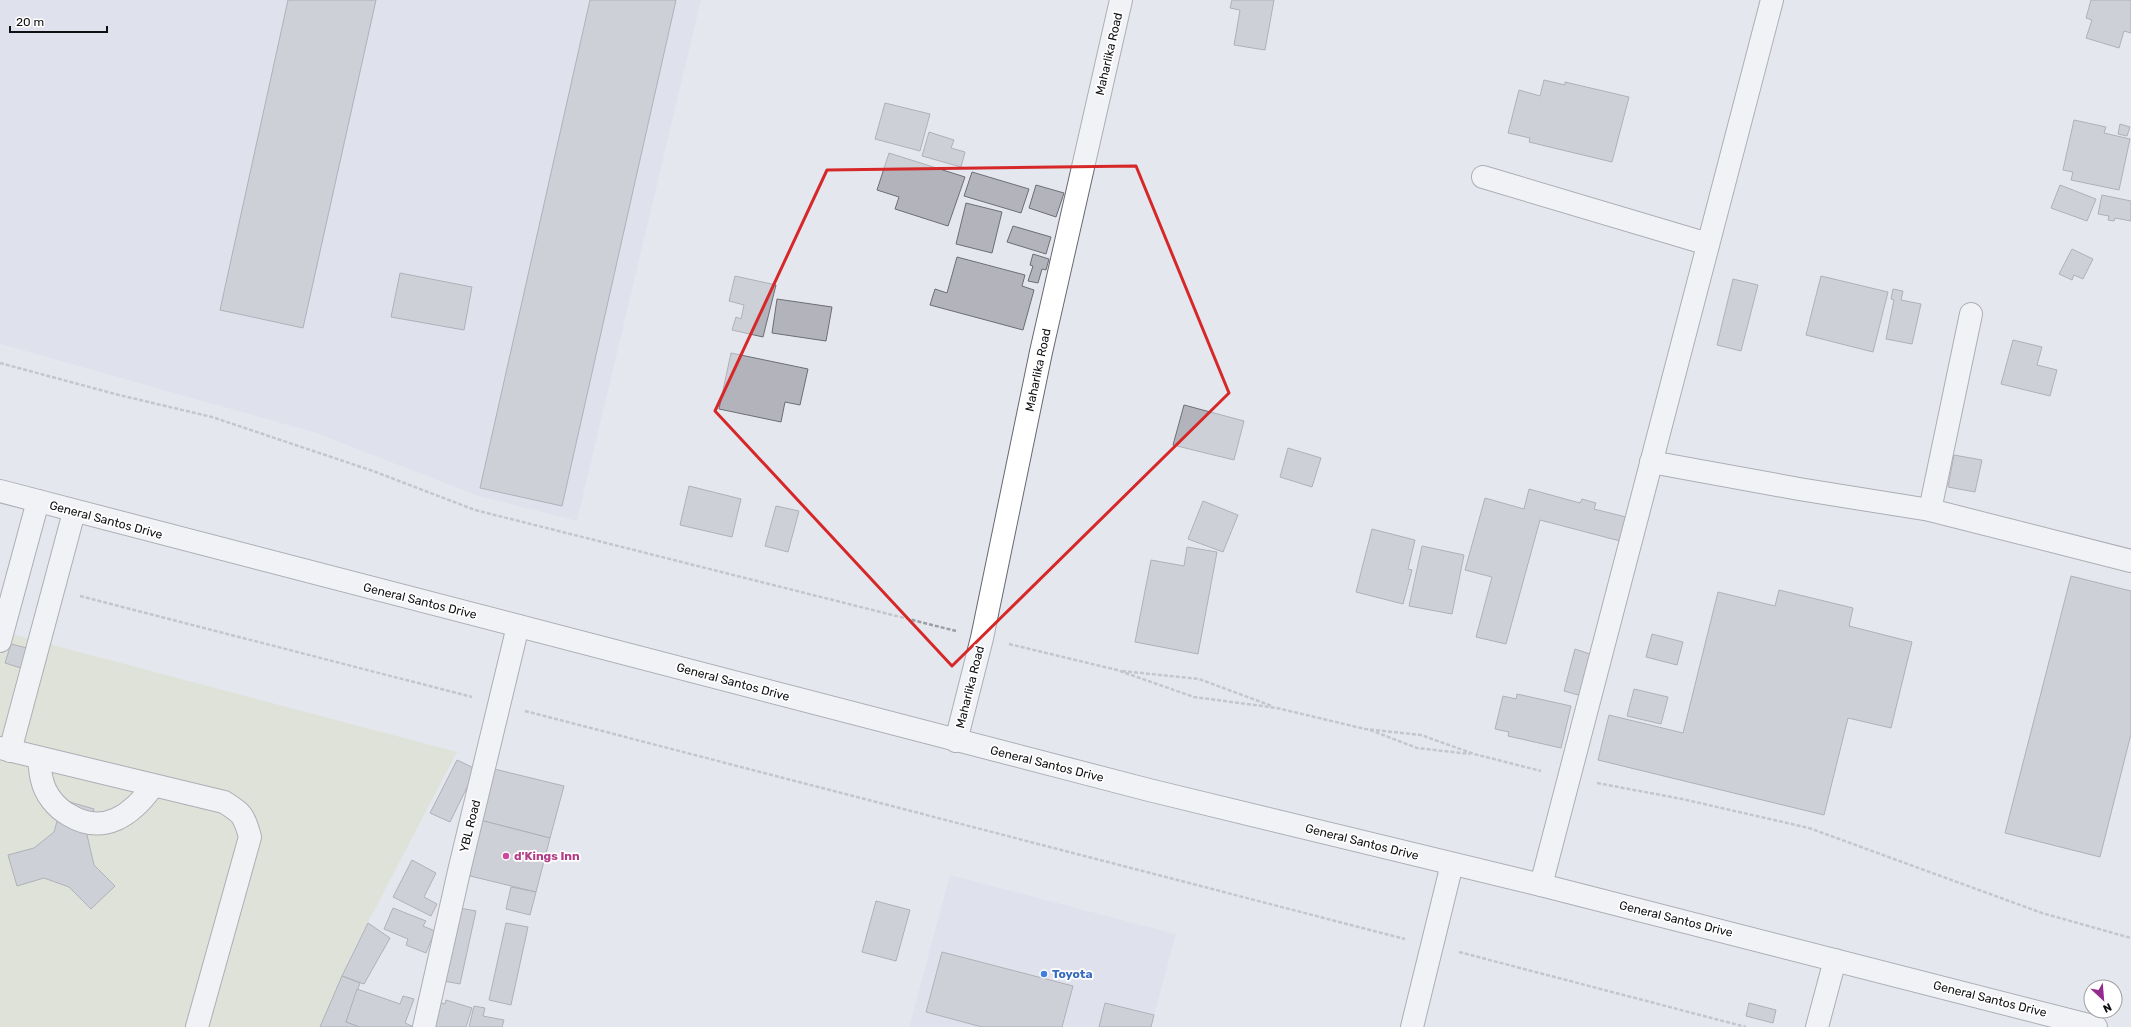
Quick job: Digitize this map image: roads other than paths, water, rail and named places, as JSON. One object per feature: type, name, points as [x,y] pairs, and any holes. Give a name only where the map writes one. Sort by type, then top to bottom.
[{"type":"main road","name":"Maharlika Road","points":[[956,741],[982,638],[1041,352],[1121,0]]},
{"type":"main road","points":[[1541,885],[1772,0]]},
{"type":"main road","points":[[1483,177],[1708,244]]},
{"type":"main road","points":[[1930,510],[1971,314]]},
{"type":"main road","points":[[1651,462],[1799,489],[1930,510],[2131,561]]},
{"type":"main road","name":"General Santos Drive","points":[[0,491],[74,512],[518,626],[956,741],[1149,790],[1541,885],[2096,1027]]},
{"type":"main road","points":[[0,641],[38,501]]},
{"type":"main road","points":[[74,512],[54,589],[5,750],[224,802],[240,813],[247,824],[250,837],[197,1027]]},
{"type":"main road","name":"YBL Road","points":[[424,1027],[458,874],[518,626]]},
{"type":"main road","points":[[39,759],[42,781],[53,802],[61,811],[89,824],[106,823],[123,816],[133,810],[153,786]]},
{"type":"main road","points":[[1412,1027],[1452,864]]},
{"type":"main road","points":[[1817,1027],[1835,960]]},
{"type":"place","name":"d'Kings Inn","points":[[506,856]]},
{"type":"place","name":"Toyota","points":[[1044,974]]}]
